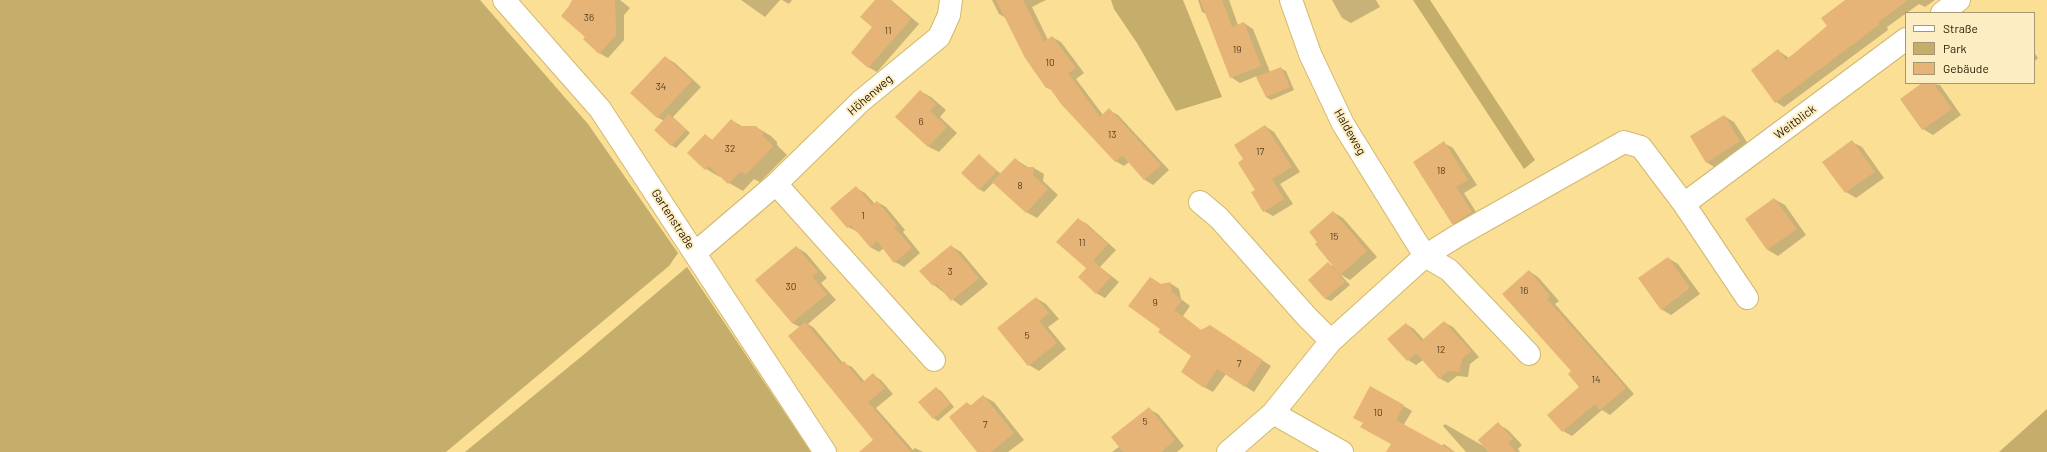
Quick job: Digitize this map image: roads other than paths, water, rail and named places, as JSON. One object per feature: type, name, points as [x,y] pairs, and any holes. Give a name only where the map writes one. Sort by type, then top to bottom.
[{"type":"street","name":"Gartenstraße","points":[[504,0],[600,109],[825,452]]},
{"type":"street","name":"Höhenweg","points":[[695,253],[776,184],[861,102],[939,37],[949,15],[951,0]]},
{"type":"street","name":"Haldeweg","points":[[1291,0],[1310,54],[1343,124],[1425,256],[1449,270],[1529,354]]},
{"type":"street","points":[[1943,12],[1959,0]]},
{"type":"street","name":"Weitblick","points":[[1684,204],[1905,40]]},
{"type":"street","points":[[1228,452],[1273,413],[1331,341],[1425,256],[1624,142],[1641,147],[1684,204],[1747,298]]},
{"type":"street","points":[[776,184],[934,360]]},
{"type":"street","points":[[1200,202],[1219,218],[1307,317],[1331,341]]},
{"type":"street","points":[[1273,413],[1342,452]]}]
